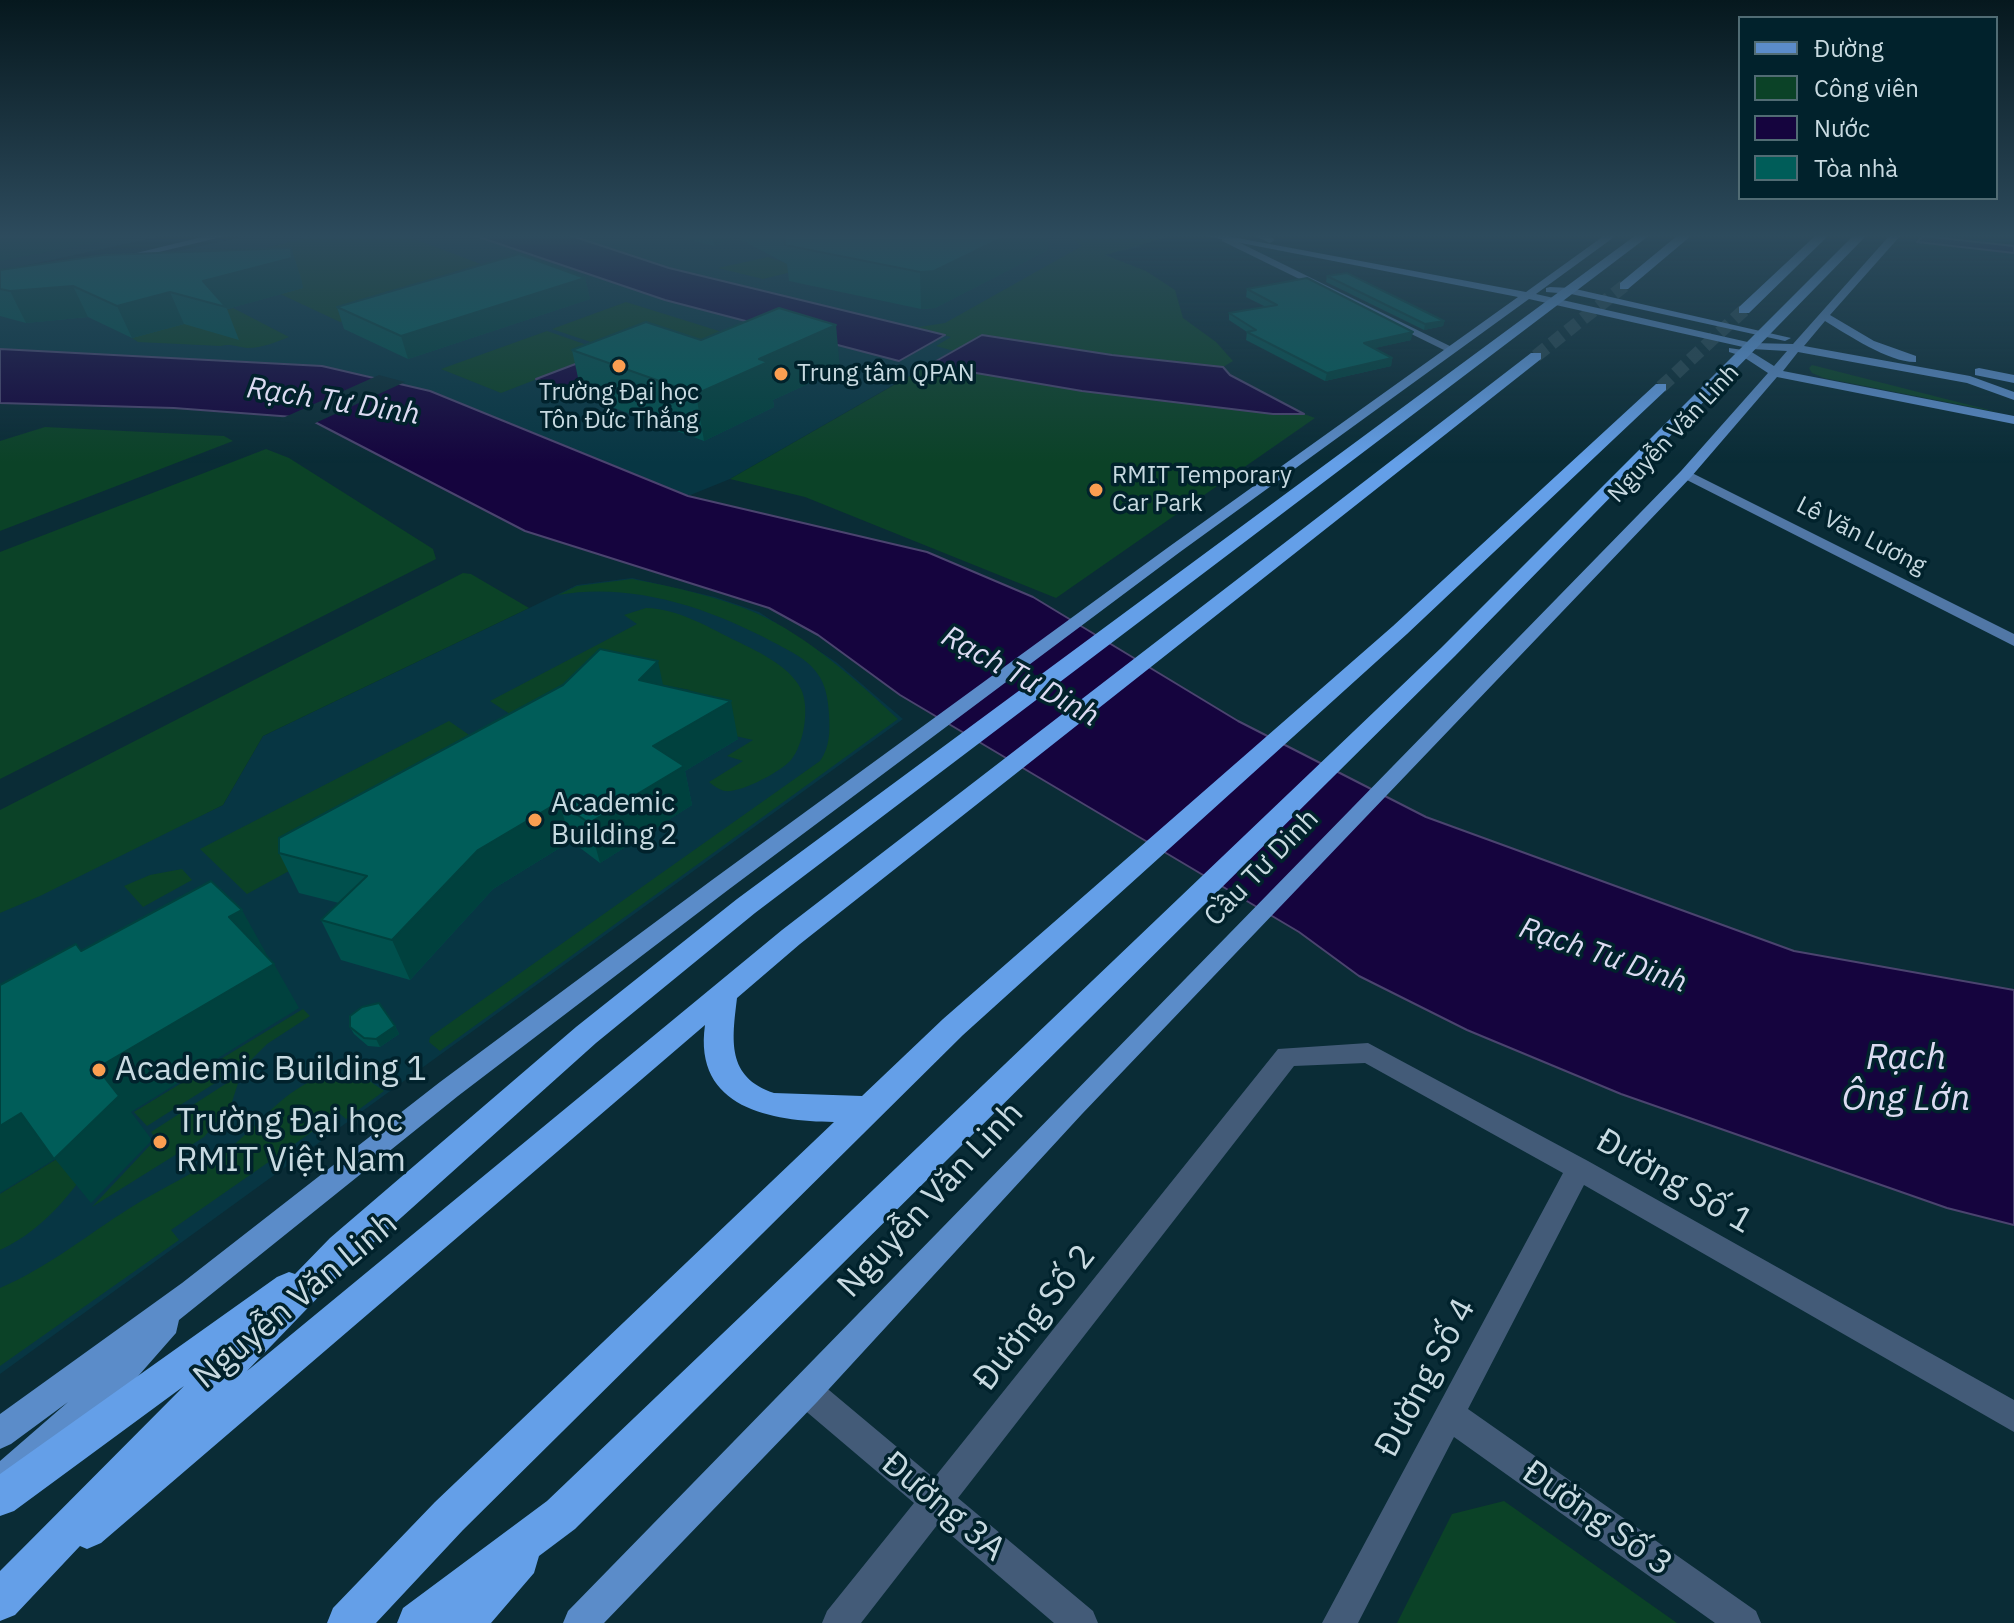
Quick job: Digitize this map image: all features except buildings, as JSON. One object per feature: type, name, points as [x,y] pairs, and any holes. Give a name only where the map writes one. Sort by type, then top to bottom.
[{"type":"highway","name":"Nguyễn Văn Linh","points":[[0,1601],[342,1249],[586,1035],[746,906],[1544,311]]},
{"type":"highway","name":"Nguyễn Văn Linh","points":[[1448,652],[1787,311]]},
{"type":"highway","name":"Nguyễn Văn Linh","points":[[0,1601],[791,937],[1536,356]]},
{"type":"highway","points":[[348,1623],[449,1516],[953,1027],[1400,630],[1661,387]]},
{"type":"highway","name":"Cầu Tư Dinh","points":[[1016,1071],[1448,652]]},
{"type":"highway","points":[[724,993],[717,1046],[721,1067],[735,1086],[756,1101],[785,1108],[868,1109]]},
{"type":"highway","name":"Nguyễn Văn Linh","points":[[418,1623],[561,1515],[1016,1071]]},
{"type":"highway","points":[[0,1497],[342,1249]]},
{"type":"highway","points":[[463,1623],[561,1515]]},
{"type":"main road","points":[[0,1433],[192,1293],[449,1089],[720,885],[1175,549],[1508,311]]},
{"type":"main road","points":[[1612,311],[1756,343],[1916,360],[2014,379]]},
{"type":"main road","points":[[1612,311],[1756,343],[1777,373],[2014,420]]},
{"type":"main road","name":"Nguyễn Văn Linh","points":[[1494,671],[1686,474],[1777,373],[1826,311]]},
{"type":"main road","points":[[1822,315],[1870,343],[1916,360]]},
{"type":"main road","points":[[1797,346],[1970,380],[2014,396]]},
{"type":"main road","name":"Cầu Tư Dinh","points":[[1073,1107],[1494,671]]},
{"type":"main road","name":"Nguyễn Văn Linh","points":[[580,1623],[806,1391],[1073,1107]]},
{"type":"main road","points":[[0,1482],[107,1388],[192,1293]]},
{"type":"street","points":[[1372,311],[1452,350]]},
{"type":"street","name":"Lê Văn Lương","points":[[1686,474],[2014,641]]},
{"type":"street","name":"Đường Số 1","points":[[1287,1056],[1368,1053],[1579,1169],[2014,1417]]},
{"type":"street","name":"Đường Số 2","points":[[839,1623],[1287,1056]]},
{"type":"street","name":"Đường Số 4","points":[[1339,1623],[1579,1169]]},
{"type":"street","name":"Đường 3A","points":[[806,1391],[1081,1623]]},
{"type":"street","name":"Đường Số 3","points":[[1450,1415],[1744,1623]]},
{"type":"shaded area","points":[[0,311],[1022,311],[730,479],[688,496],[430,391],[322,366],[0,349]]},
{"type":"shaded area","name":"Trường Đại học RMIT Việt Nam","points":[[632,578],[715,597],[759,612],[836,662],[903,719],[0,1374],[0,910],[223,805],[263,736],[577,585]]},
{"type":"green space","points":[[224,311],[238,311],[289,337],[248,348],[138,342],[132,338]]},
{"type":"green space","points":[[316,311],[378,311],[340,322]]},
{"type":"green space","points":[[602,311],[654,311],[764,345],[692,376],[552,329]]},
{"type":"green space","points":[[967,311],[1181,311],[1183,318],[1216,342],[1233,361],[1223,367],[1112,355],[954,351],[936,346],[951,337],[900,325],[919,327],[945,323]]},
{"type":"green space","points":[[547,331],[607,352],[501,393],[441,369]]},
{"type":"green space","points":[[929,365],[1082,391],[1273,414],[1304,414],[1315,418],[1056,598],[805,497],[730,479]]},
{"type":"green space","points":[[1812,365],[1997,412],[1824,378],[1812,373],[1809,368]]},
{"type":"green space","points":[[45,427],[224,436],[233,441],[0,531],[0,441]]},
{"type":"green space","points":[[266,449],[289,458],[433,549],[436,559],[0,779],[0,552]]},
{"type":"green space","points":[[463,573],[471,574],[529,608],[263,736],[223,805],[0,913],[0,810]]},
{"type":"green space","points":[[632,579],[711,597],[776,623],[831,660],[898,719],[440,1051],[429,1042],[430,1037],[820,761],[826,750],[829,720],[824,687],[813,668],[790,651],[721,618],[668,600],[613,592],[558,595],[577,586]]},
{"type":"green space","points":[[646,608],[669,611],[701,623],[761,653],[796,680],[804,697],[805,716],[796,753],[786,765],[741,789],[725,791],[714,786],[709,782],[743,761],[727,756],[753,740],[664,720],[690,690],[652,683],[542,735],[490,701],[637,624],[624,615]]},
{"type":"green space","points":[[449,721],[491,750],[470,772],[247,894],[200,849]]},
{"type":"green space","points":[[182,869],[192,880],[143,907],[124,886],[150,875]]},
{"type":"green space","points":[[303,1009],[310,1016],[267,1044],[250,1061],[147,1126],[134,1112]]},
{"type":"green space","points":[[241,1074],[231,1105],[204,1137],[92,1207],[156,1139],[151,1132]]},
{"type":"green space","points":[[338,1074],[368,1080],[384,1091],[346,1119],[339,1113],[171,1230],[179,1240],[0,1366],[0,1288],[34,1271],[130,1208],[214,1160],[290,1093],[305,1084]]},
{"type":"green space","points":[[99,1133],[106,1143],[72,1190],[33,1230],[0,1250],[0,1194]]},
{"type":"green space","points":[[1504,1501],[1677,1623],[1397,1623],[1452,1514]]},
{"type":"water","points":[[706,311],[845,311],[945,335],[899,361]]},
{"type":"water","points":[[982,335],[1112,355],[1223,367],[1230,375],[1304,414],[1273,414],[1082,391],[929,365]]},
{"type":"water","name":"Rạch Ông Lớn","points":[[0,349],[322,366],[430,391],[688,496],[927,552],[1033,597],[1238,721],[1426,817],[1794,951],[2014,990],[2014,1225],[1947,1208],[1621,1094],[1467,1030],[1359,976],[1299,932],[900,695],[818,635],[769,608],[525,531],[307,418],[174,408],[0,403]]},
{"type":"water","points":[[607,352],[642,365],[572,393],[536,379]]},
{"type":"pier","points":[[379,375],[405,382],[311,425],[276,421]]},
{"type":"tunnel","points":[[1536,356],[1593,311]]},
{"type":"tunnel","points":[[1661,387],[1743,311]]},
{"type":"place","name":"Trường Đại học Tôn Đức Thắng","points":[[619,366]]},
{"type":"place","name":"Trung tâm QPAN","points":[[781,374]]},
{"type":"place","name":"RMIT Temporary Car Park","points":[[1096,490]]},
{"type":"place","name":"Academic Building 2","points":[[535,820]]},
{"type":"place","name":"Academic Building 1","points":[[99,1070]]},
{"type":"place","name":"Trường Đại học RMIT Việt Nam","points":[[160,1142]]},
{"type":"water label","name":"Rạch Tư Dinh","points":[[333,402]]},
{"type":"water label","name":"Rạch Tư Dinh","points":[[1020,677]]},
{"type":"water label","name":"Rạch Tư Dinh","points":[[1603,956]]}]
